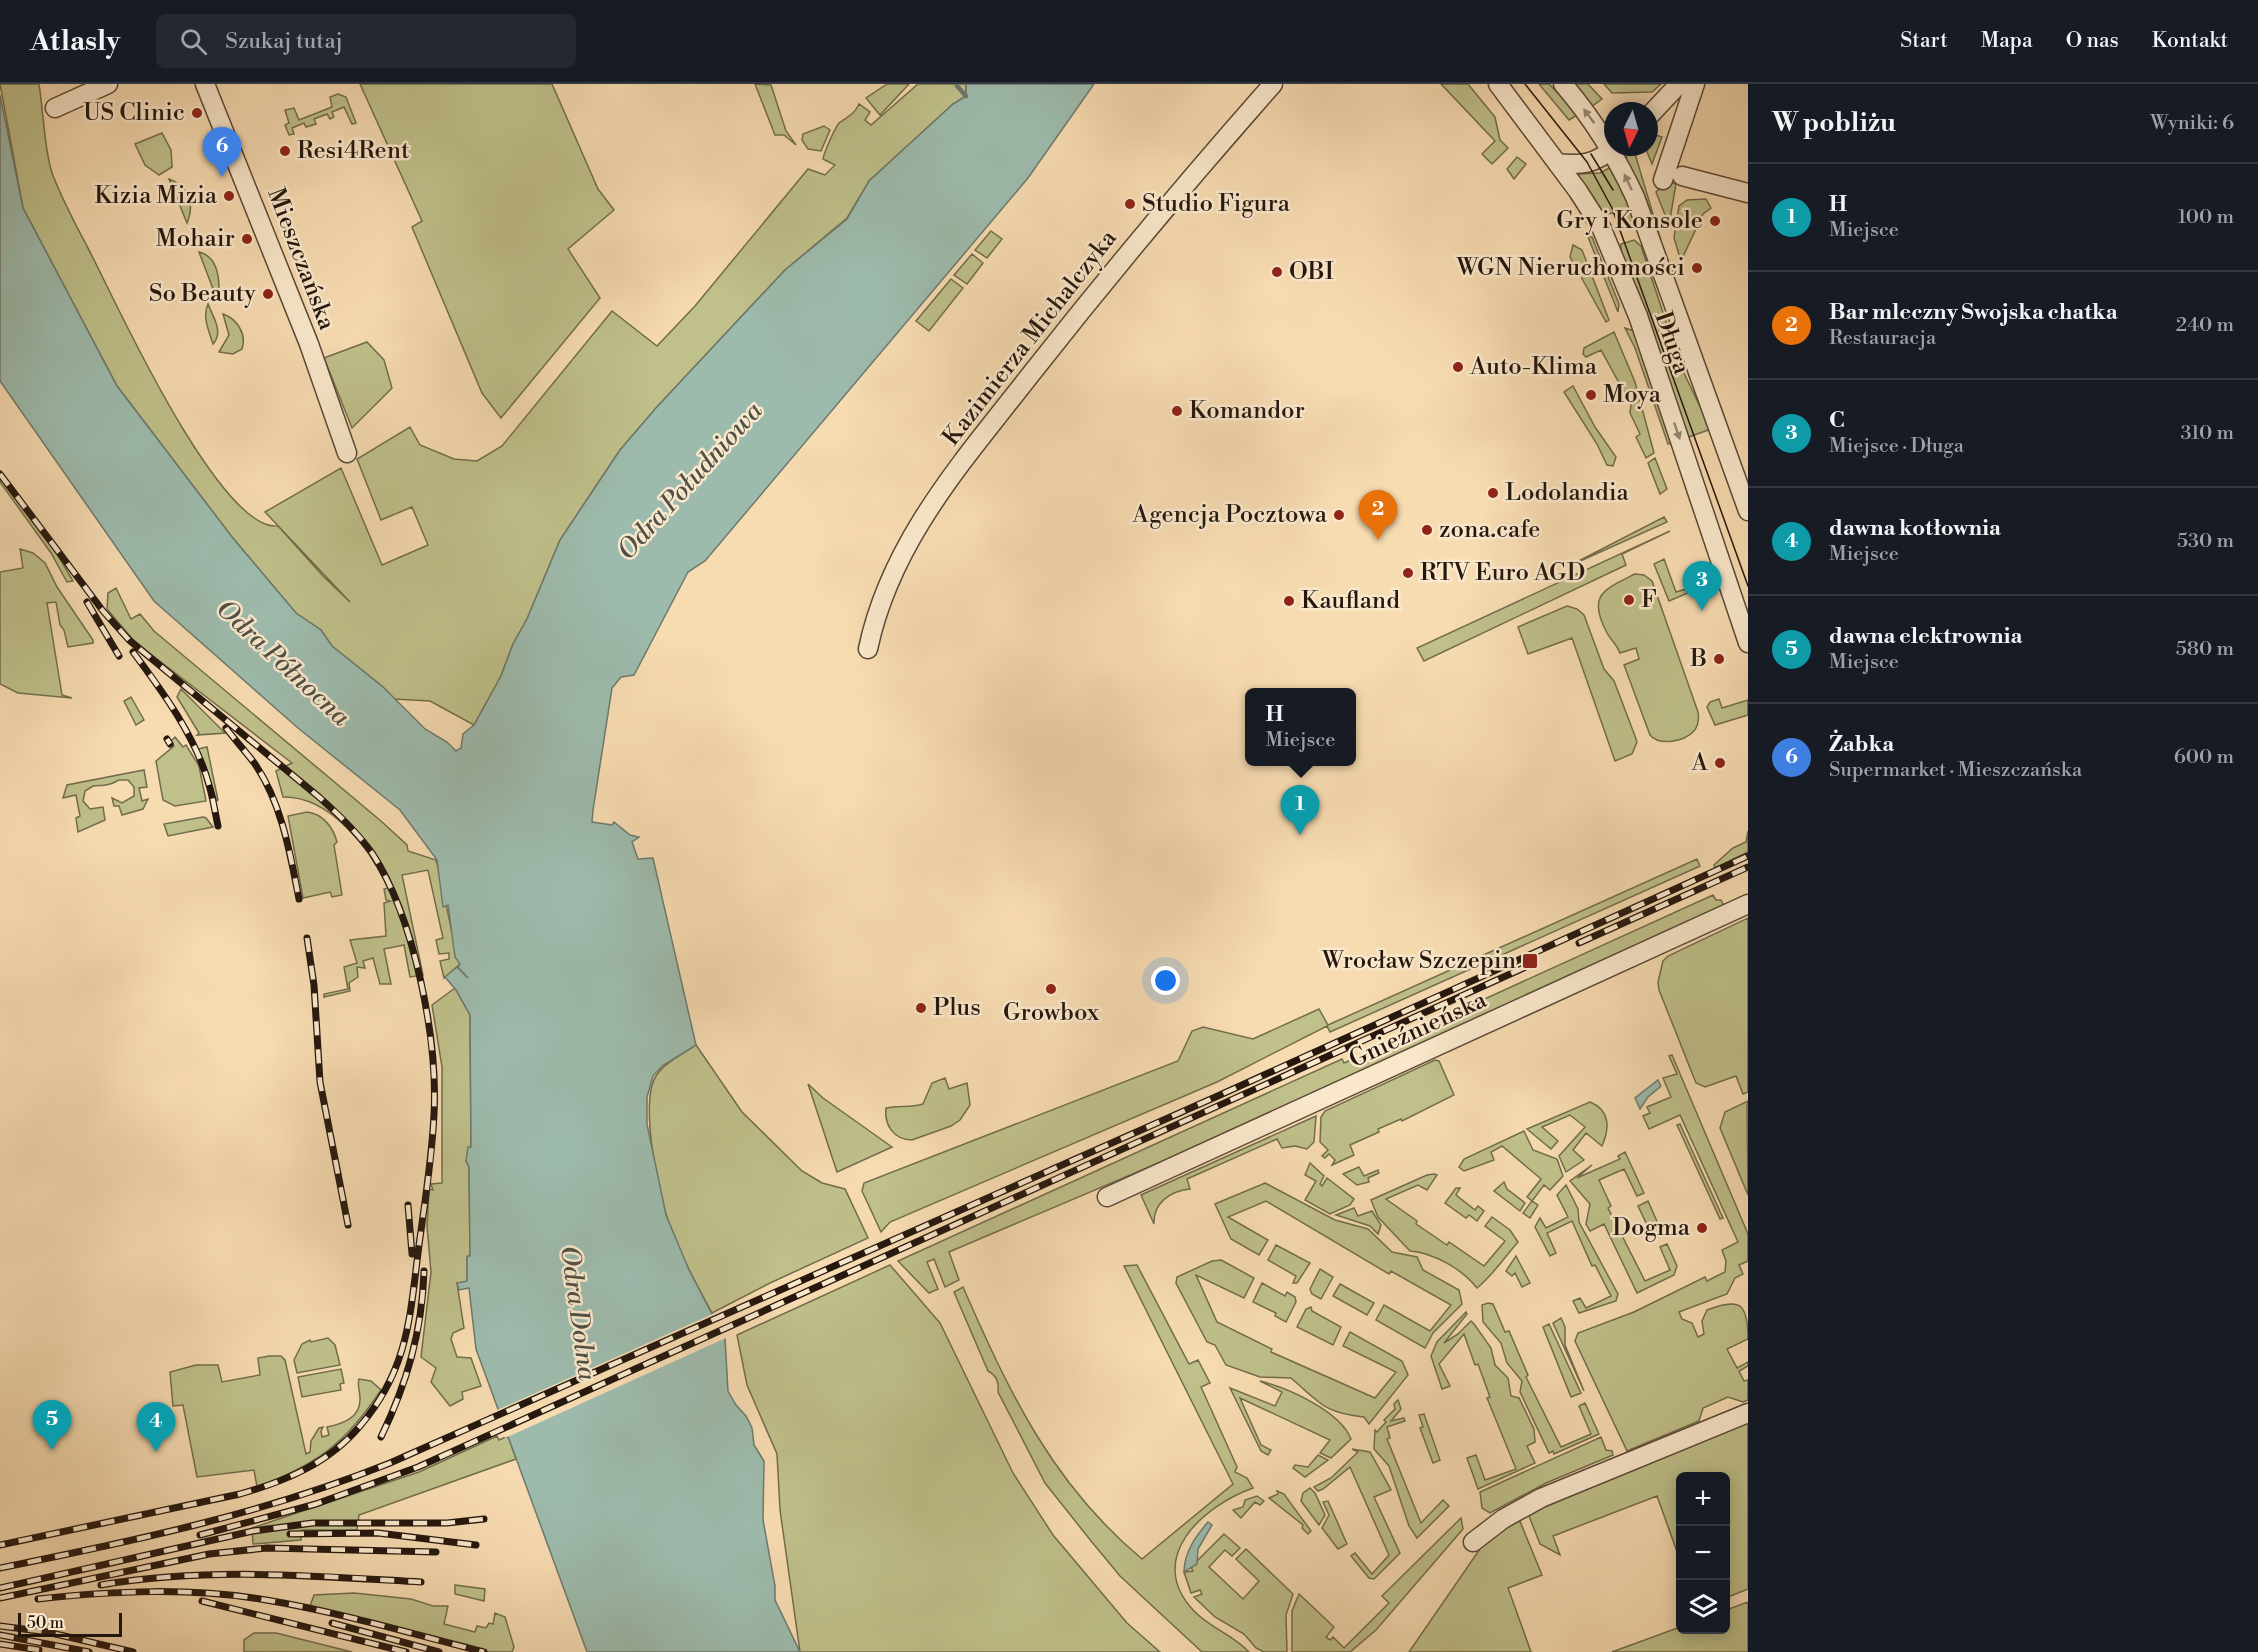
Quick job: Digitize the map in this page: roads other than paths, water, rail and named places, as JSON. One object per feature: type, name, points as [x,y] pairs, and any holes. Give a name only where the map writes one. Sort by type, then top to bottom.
[{"type":"street","points":[[56,108],[108,84]]},
{"type":"street","name":"Mieszczańska","points":[[206,84],[309,345],[347,453]]},
{"type":"street","name":"Kazimierza Michalczyka","points":[[868,649],[876,611],[908,543],[930,504],[1094,293],[1273,84]]},
{"type":"street","name":"Długa","points":[[1498,84],[1601,227],[1638,316],[1748,643]]},
{"type":"street","name":"Długa","points":[[1563,84],[1604,136]]},
{"type":"street","points":[[1658,106],[1679,84]]},
{"type":"street","points":[[1664,180],[1695,84]]},
{"type":"street","points":[[1557,163],[1586,165],[1604,156]]},
{"type":"street","name":"Długa","points":[[1617,156],[1635,197],[1748,511]]},
{"type":"street","points":[[1682,176],[1748,193]]},
{"type":"street","points":[[1732,598],[1748,610]]},
{"type":"street","name":"Gnieźnieńska","points":[[1107,1197],[1748,904]]},
{"type":"street","points":[[1473,1542],[1503,1519],[1541,1498],[1748,1413]]},
{"type":"water","points":[[966,84],[1094,84],[1028,178],[705,561],[688,572],[634,675],[621,677],[612,688],[593,810],[592,822],[612,825],[614,822],[630,835],[639,837],[632,842],[638,859],[653,858],[696,1045],[662,1066],[653,1076],[647,1097],[647,1124],[666,1215],[689,1270],[725,1339],[728,1391],[746,1416],[752,1428],[754,1445],[764,1461],[763,1520],[775,1586],[775,1600],[800,1652],[587,1652],[476,1349],[469,1288],[459,1290],[457,1283],[467,1281],[467,1256],[470,1256],[469,1167],[466,1161],[468,1147],[471,1147],[470,1015],[456,990],[445,977],[457,967],[468,978],[458,967],[460,964],[455,957],[448,905],[443,907],[437,860],[400,810],[298,728],[154,601],[0,381],[0,95],[23,208],[117,386],[232,537],[296,613],[321,630],[332,646],[383,687],[425,729],[447,742],[456,751],[461,748],[463,734],[474,725],[501,676],[560,540],[620,450],[656,408],[785,270],[847,219],[869,181],[953,104],[966,96]]},
{"type":"water","points":[[1658,1080],[1661,1086],[1648,1097],[1640,1109],[1635,1098]]},
{"type":"water","points":[[1208,1522],[1212,1525],[1198,1549],[1197,1564],[1184,1572],[1188,1551]]},
{"type":"waterway","points":[[957,86],[966,96]]},
{"type":"tram line","points":[[1525,84],[1587,162],[1612,208],[1748,586]]},
{"type":"tram line","points":[[1591,154],[1613,190]]},
{"type":"railway","points":[[0,474],[103,611],[129,640],[319,797],[347,823],[372,853],[387,879],[411,944],[427,1015],[434,1084],[430,1163],[413,1295],[404,1340],[389,1384],[376,1405],[348,1439],[306,1469],[257,1489],[0,1545]]},
{"type":"railway","points":[[87,602],[119,656]]},
{"type":"railway","points":[[133,652],[167,699],[196,750],[209,785],[218,826]]},
{"type":"railway","points":[[226,728],[255,764],[272,796],[284,829],[299,899]]},
{"type":"railway","points":[[167,739],[170,744]]},
{"type":"railway","points":[[0,1568],[246,1512],[390,1463],[1220,1095],[1748,856]]},
{"type":"railway","points":[[1579,943],[1748,867]]},
{"type":"railway","points":[[307,938],[314,985],[320,1082],[348,1225]]},
{"type":"railway","points":[[200,1535],[316,1504],[418,1467],[1530,965]]},
{"type":"railway","points":[[408,1205],[412,1254]]},
{"type":"railway","points":[[381,1437],[412,1357],[420,1315],[424,1271]]},
{"type":"railway","points":[[0,1588],[253,1531],[313,1523],[447,1523],[484,1519]]},
{"type":"railway","points":[[290,1534],[378,1533],[476,1545]]},
{"type":"railway","points":[[0,1598],[209,1554],[267,1548],[436,1552]]},
{"type":"railway","points":[[101,1585],[181,1576],[260,1574],[421,1582]]},
{"type":"railway","points":[[38,1599],[152,1592],[238,1596],[321,1611],[484,1652]]},
{"type":"railway","points":[[202,1601],[406,1652]]},
{"type":"railway","points":[[332,1623],[439,1652]]},
{"type":"railway","points":[[0,1626],[47,1632],[133,1652]]},
{"type":"railway","points":[[0,1635],[89,1652]]},
{"type":"railway","points":[[0,1644],[39,1650]]},
{"type":"place","name":"US Clinic","points":[[197,113]]},
{"type":"place","name":"Resi4Rent","points":[[285,151]]},
{"type":"place","name":"Żabka","points":[[222,177]]},
{"type":"place","name":"Kizia Mizia","points":[[229,196]]},
{"type":"place","name":"Studio Figura","points":[[1130,204]]},
{"type":"place","name":"Gry i Konsole","points":[[1715,221]]},
{"type":"place","name":"Mohair","points":[[247,239]]},
{"type":"place","name":"WGN Nieruchomości","points":[[1697,268]]},
{"type":"place","name":"OBI","points":[[1277,272]]},
{"type":"place","name":"So Beauty","points":[[268,294]]},
{"type":"place","name":"Auto-Klima","points":[[1458,367]]},
{"type":"place","name":"Moya","points":[[1591,395]]},
{"type":"place","name":"Komandor","points":[[1177,411]]},
{"type":"place","name":"Lodolandia","points":[[1493,493]]},
{"type":"place","name":"Agencja Pocztowa","points":[[1339,515]]},
{"type":"place","name":"zona.cafe","points":[[1427,530]]},
{"type":"place","name":"Bar mleczny Swojska chatka","points":[[1378,540]]},
{"type":"place","name":"RTV Euro AGD","points":[[1408,573]]},
{"type":"place","name":"F","points":[[1629,600]]},
{"type":"place","name":"Kaufland","points":[[1289,601]]},
{"type":"place","name":"C","points":[[1702,611]]},
{"type":"place","name":"B","points":[[1719,659]]},
{"type":"place","name":"A","points":[[1720,763]]},
{"type":"place","name":"H","points":[[1300,835]]},
{"type":"place","name":"Wrocław Szczepin","points":[[1530,961]]},
{"type":"place","name":"Growbox","points":[[1051,989]]},
{"type":"place","name":"Plus","points":[[921,1008]]},
{"type":"place","name":"Dogma","points":[[1702,1228]]},
{"type":"place","name":"dawna elektrownia","points":[[52,1450]]},
{"type":"place","name":"dawna kotłownia","points":[[156,1452]]},
{"type":"water label","name":"Odra Południowa","points":[[690,481]]},
{"type":"water label","name":"Odra Północna","points":[[283,663]]},
{"type":"water label","name":"Odra Dolna","points":[[578,1313]]}]
